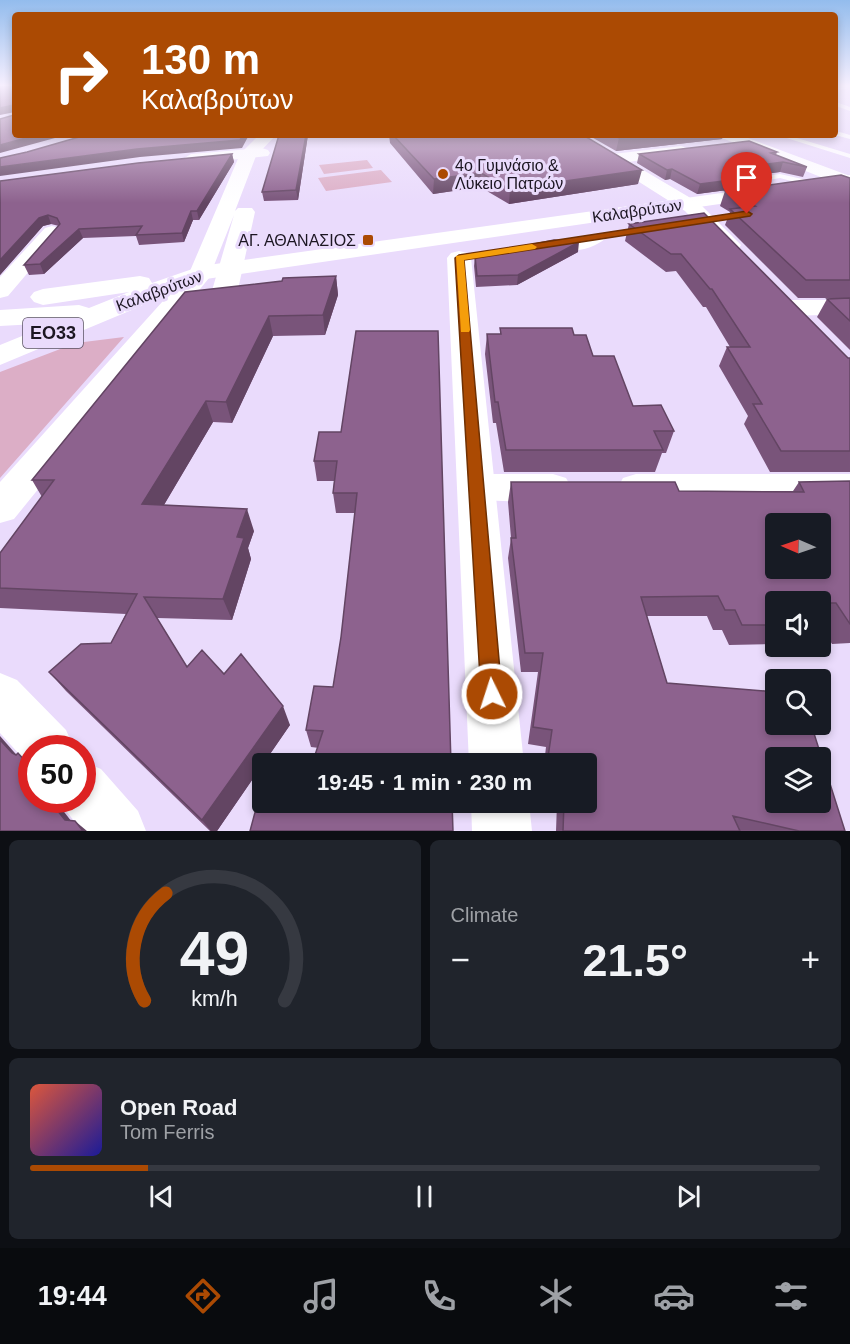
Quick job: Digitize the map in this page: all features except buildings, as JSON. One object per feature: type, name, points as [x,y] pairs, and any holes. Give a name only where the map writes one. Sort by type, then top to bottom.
[{"type":"main road","points":[[0,508],[201,273],[259,147],[279,138]]},
{"type":"main road","points":[[578,138],[697,212],[745,260]]},
{"type":"main road","points":[[229,269],[259,147]]},
{"type":"main road","name":"Καλαβρύτων","points":[[476,487],[448,260],[603,236],[758,194],[817,185],[849,186]]},
{"type":"main road","name":"Καλαβρύτων","points":[[106,310],[201,273],[697,212],[849,186]]},
{"type":"main road","name":"Καλαβρύτων","points":[[106,310],[233,292],[229,269]]},
{"type":"main road","points":[[0,300],[71,293],[201,273]]},
{"type":"main road","points":[[784,300],[813,331]]},
{"type":"main road","points":[[0,318],[106,310]]},
{"type":"main road","name":"ΕΟ33","points":[[0,356],[106,310]]},
{"type":"main road","points":[[476,487],[496,753]]},
{"type":"main road","points":[[501,813],[502,831]]},
{"type":"street","points":[[734,138],[849,186]]},
{"type":"street","points":[[613,159],[747,143]]},
{"type":"street","points":[[175,161],[259,147]]},
{"type":"street","points":[[0,291],[52,232]]},
{"type":"street","points":[[784,300],[850,308]]},
{"type":"street","points":[[476,487],[850,487]]},
{"type":"street","points":[[0,697],[36,735]]},
{"type":"street","points":[[96,805],[118,831]]},
{"type":"lane","points":[[790,138],[850,156]]},
{"type":"shaded area","points":[[367,160],[373,168],[324,174],[319,165]]},
{"type":"shaded area","points":[[381,170],[392,182],[326,191],[318,178]]},
{"type":"shaded area","points":[[124,337],[0,478],[0,372],[76,343]]},
{"type":"slow traffic","points":[[465,330],[459,258],[532,247]]},
{"type":"place","name":"4ο Γυμνάσιο & Λύκειο Πατρών","points":[[443,174]]},
{"type":"place","name":"ΑΓ. ΑΘΑΝΑΣΙΟΣ","points":[[368,240]]},
{"type":"route","points":[[492,694],[459,258],[747,214]]}]
